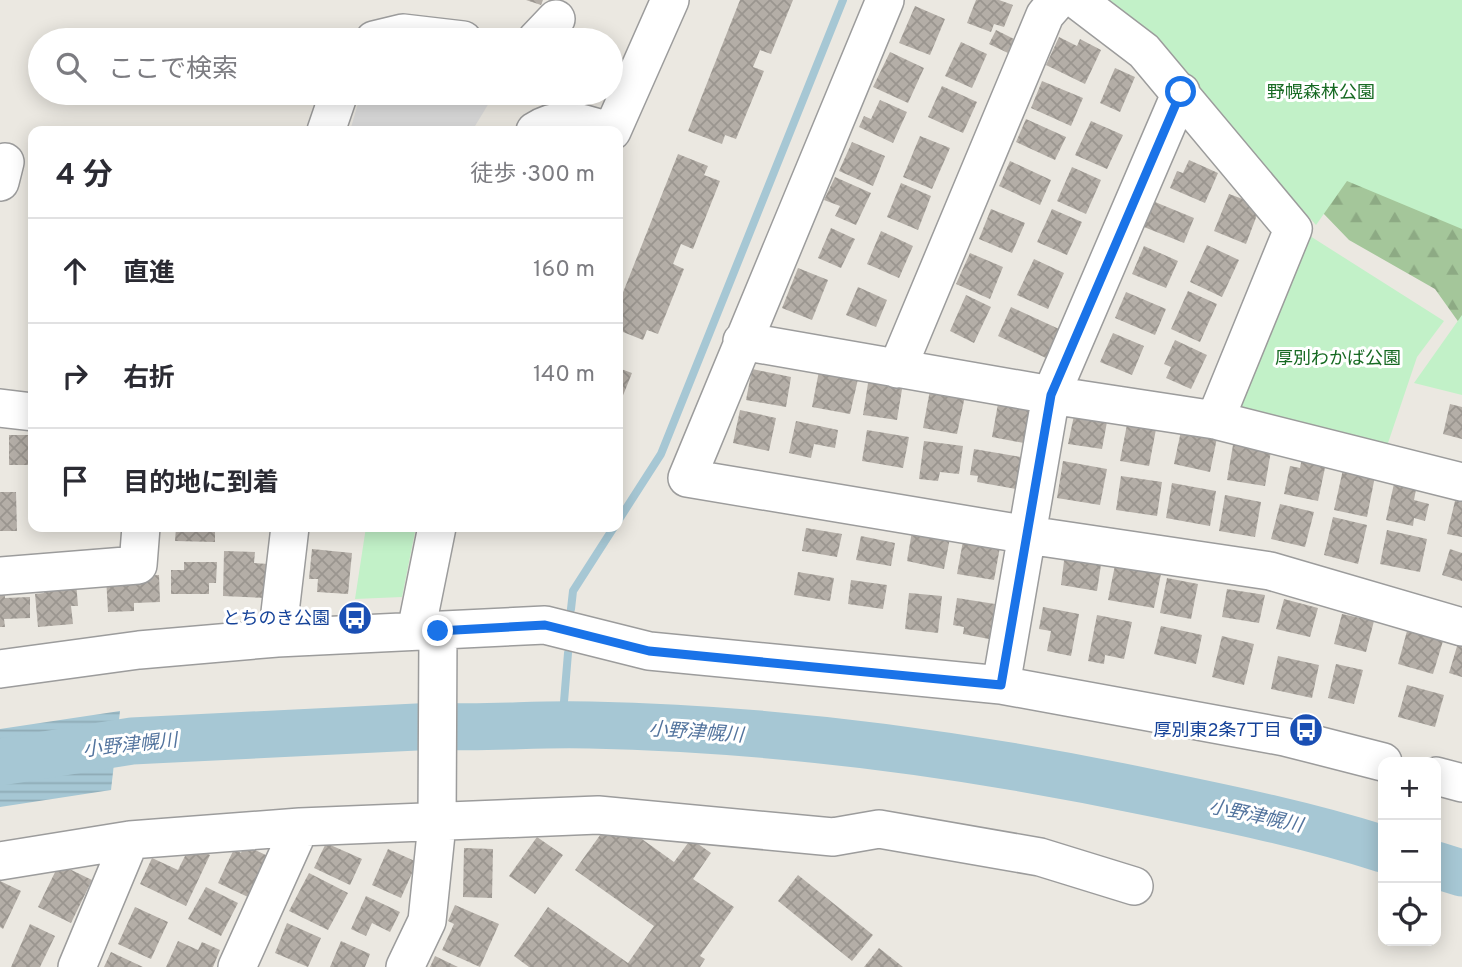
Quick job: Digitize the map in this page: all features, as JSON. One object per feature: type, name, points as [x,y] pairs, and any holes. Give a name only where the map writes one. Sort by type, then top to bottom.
[{"type":"street","points":[[614,126],[670,0]]},
{"type":"street","points":[[885,0],[687,478],[1028,535],[1270,571],[1462,626]]},
{"type":"street","points":[[897,369],[1045,15],[1058,0]]},
{"type":"street","points":[[1077,0],[1144,51],[1293,229],[1215,420]]},
{"type":"street","points":[[1001,685],[1051,395],[1181,92]]},
{"type":"street","points":[[328,126],[336,105]]},
{"type":"street","points":[[549,126],[566,120],[594,126]]},
{"type":"street","points":[[742,341],[1051,395],[1215,420],[1462,482]]},
{"type":"street","points":[[0,408],[28,411]]},
{"type":"street","points":[[0,576],[138,565],[141,532]]},
{"type":"street","points":[[277,638],[289,532]]},
{"type":"street","points":[[405,967],[427,921],[437,824],[437,669],[427,631],[437,532]]},
{"type":"street","points":[[0,669],[139,650],[277,638],[545,625],[649,651],[1001,685],[1285,737],[1378,761]]},
{"type":"street","points":[[1441,777],[1462,783]]},
{"type":"street","points":[[0,861],[130,840],[300,827],[437,824],[598,814],[833,837],[879,829],[1040,857],[1134,886]]},
{"type":"street","points":[[237,967],[300,827]]},
{"type":"street","points":[[76,967],[130,840]]},
{"type":"green space","name":"野幌森林公園","points":[[1096,0],[1462,0],[1462,229],[1347,181],[1316,225],[1146,35]]},
{"type":"green space","points":[[1462,0],[1462,327],[1435,289],[1349,240],[1270,158]]},
{"type":"green space","name":"厚別わかば公園","points":[[1310,236],[1444,321],[1417,357],[1386,449],[1235,406]]},
{"type":"green space","points":[[1462,315],[1462,395],[1414,383]]},
{"type":"green space","points":[[365,532],[415,532],[402,597],[355,599]]},
{"type":"shaded area","points":[[358,105],[488,105],[475,126],[351,126]]},
{"type":"water","points":[[120,711],[111,790],[0,807],[0,729]]},
{"type":"building","points":[[526,0],[543,0],[541,5]]},
{"type":"building","points":[[740,0],[793,0],[771,54],[760,50],[753,67],[764,71],[736,139],[725,135],[722,144],[688,131]]},
{"type":"building","points":[[976,0],[999,0],[1013,5],[1004,27],[994,24],[991,32],[967,23]]},
{"type":"building","points":[[915,6],[945,19],[930,55],[899,43]]},
{"type":"building","points":[[996,30],[1014,39],[1008,53],[989,44]]},
{"type":"building","points":[[1059,37],[1077,46],[1080,39],[1101,50],[1085,84],[1046,65]]},
{"type":"building","points":[[961,42],[987,54],[972,88],[945,76]]},
{"type":"building","points":[[890,52],[924,68],[908,103],[873,87]]},
{"type":"building","points":[[1115,68],[1135,77],[1120,112],[1100,103]]},
{"type":"building","points":[[1042,81],[1083,98],[1071,126],[1031,108]]},
{"type":"building","points":[[942,86],[977,102],[963,133],[928,117]]},
{"type":"building","points":[[880,100],[907,112],[893,143],[859,127],[864,116],[871,119]]},
{"type":"building","points":[[1026,119],[1066,137],[1055,160],[1016,142]]},
{"type":"building","points":[[1091,121],[1123,135],[1107,169],[1075,155]]},
{"type":"building","points":[[920,136],[950,148],[932,189],[903,177]]},
{"type":"building","points":[[852,142],[885,156],[873,186],[839,171]]},
{"type":"building","points":[[678,154],[708,166],[704,175],[720,181],[693,249],[681,244],[673,264],[684,269],[658,334],[647,330],[643,340],[623,332],[623,292]]},
{"type":"building","points":[[1189,160],[1218,173],[1205,203],[1170,188],[1177,171],[1183,173]]},
{"type":"building","points":[[1010,161],[1051,180],[1040,205],[999,186]]},
{"type":"building","points":[[1072,167],[1101,180],[1086,214],[1057,201]]},
{"type":"building","points":[[835,177],[871,193],[856,225],[835,216],[840,206],[824,200]]},
{"type":"building","points":[[901,183],[931,196],[918,230],[887,217]]},
{"type":"building","points":[[1229,194],[1251,202],[1257,215],[1246,244],[1214,231]]},
{"type":"building","points":[[1155,202],[1194,218],[1184,243],[1144,227]]},
{"type":"building","points":[[991,209],[1025,223],[1012,253],[979,239]]},
{"type":"building","points":[[1052,209],[1082,222],[1067,255],[1037,242]]},
{"type":"building","points":[[831,228],[855,239],[841,268],[818,258]]},
{"type":"building","points":[[881,231],[913,246],[899,278],[867,264]]},
{"type":"building","points":[[1207,245],[1239,260],[1222,297],[1190,282]]},
{"type":"building","points":[[1144,246],[1178,261],[1166,288],[1132,274]]},
{"type":"building","points":[[970,253],[1003,267],[990,299],[956,284]]},
{"type":"building","points":[[1034,259],[1064,273],[1048,309],[1017,295]]},
{"type":"building","points":[[798,268],[828,280],[812,320],[782,308]]},
{"type":"building","points":[[858,287],[887,300],[876,327],[846,315]]},
{"type":"building","points":[[1188,291],[1217,304],[1200,342],[1171,329]]},
{"type":"building","points":[[1126,292],[1166,309],[1155,335],[1115,318]]},
{"type":"building","points":[[966,295],[991,307],[974,343],[950,331]]},
{"type":"building","points":[[1011,307],[1059,329],[1046,358],[998,336]]},
{"type":"building","points":[[1113,333],[1144,346],[1132,375],[1100,362]]},
{"type":"building","points":[[1175,340],[1207,355],[1191,389],[1166,378],[1171,367],[1164,364]]},
{"type":"building","points":[[752,369],[791,377],[786,407],[746,400]]},
{"type":"building","points":[[623,370],[632,373],[623,396]]},
{"type":"building","points":[[819,371],[858,379],[850,414],[812,407]]},
{"type":"building","points":[[869,377],[903,383],[897,420],[863,415]]},
{"type":"building","points":[[930,390],[965,396],[957,434],[923,428]]},
{"type":"building","points":[[999,398],[1036,404],[1029,444],[992,437]]},
{"type":"building","points":[[1450,404],[1462,407],[1462,439],[1443,434]]},
{"type":"building","points":[[1076,406],[1109,411],[1102,449],[1068,444]]},
{"type":"building","points":[[740,410],[776,418],[769,451],[733,443]]},
{"type":"building","points":[[1128,419],[1157,424],[1149,466],[1120,461]]},
{"type":"building","points":[[796,421],[838,430],[835,448],[814,444],[811,458],[789,453]]},
{"type":"building","points":[[867,430],[909,437],[903,468],[862,461]]},
{"type":"building","points":[[1181,431],[1217,438],[1210,472],[1174,464]]},
{"type":"building","points":[[9,435],[28,435],[28,465],[9,465]]},
{"type":"building","points":[[1234,439],[1272,445],[1265,486],[1227,480]]},
{"type":"building","points":[[924,441],[963,446],[959,474],[940,472],[938,481],[919,479]]},
{"type":"building","points":[[974,449],[1021,457],[1016,489],[977,482],[978,476],[970,475]]},
{"type":"building","points":[[1303,453],[1327,458],[1318,501],[1284,494],[1290,466],[1300,468]]},
{"type":"building","points":[[1063,461],[1107,469],[1100,505],[1057,498]]},
{"type":"building","points":[[1344,465],[1376,471],[1367,517],[1334,510]]},
{"type":"building","points":[[1121,476],[1162,482],[1157,516],[1116,510]]},
{"type":"building","points":[[1395,479],[1417,484],[1414,500],[1429,504],[1425,521],[1414,518],[1413,526],[1386,520]]},
{"type":"building","points":[[1172,483],[1216,491],[1210,526],[1166,518]]},
{"type":"building","points":[[0,492],[16,492],[17,531],[0,531]]},
{"type":"building","points":[[1225,495],[1261,502],[1255,537],[1219,531]]},
{"type":"building","points":[[1456,497],[1462,498],[1462,537],[1447,534]]},
{"type":"building","points":[[1280,504],[1314,512],[1305,547],[1271,539]]},
{"type":"building","points":[[1333,517],[1367,525],[1358,564],[1324,555]]},
{"type":"building","points":[[806,528],[842,534],[837,557],[802,551]]},
{"type":"building","points":[[1387,530],[1427,539],[1420,572],[1380,564]]},
{"type":"building","points":[[912,531],[950,538],[944,569],[907,561]]},
{"type":"building","points":[[176,532],[215,532],[215,542],[175,541]]},
{"type":"building","points":[[861,536],[895,543],[891,566],[856,560]]},
{"type":"building","points":[[963,541],[1000,547],[994,580],[957,574]]},
{"type":"building","points":[[312,549],[352,553],[348,594],[317,592],[318,579],[309,579]]},
{"type":"building","points":[[1450,549],[1462,553],[1462,581],[1442,575]]},
{"type":"building","points":[[224,551],[255,552],[254,563],[268,564],[266,598],[223,596]]},
{"type":"building","points":[[1065,553],[1102,558],[1097,591],[1061,585]]},
{"type":"building","points":[[184,562],[217,562],[216,583],[209,583],[209,594],[171,594],[171,570],[184,570]]},
{"type":"building","points":[[1115,565],[1161,574],[1154,608],[1108,600]]},
{"type":"building","points":[[798,572],[834,578],[830,601],[794,595]]},
{"type":"building","points":[[159,575],[160,602],[134,603],[134,611],[108,612],[106,577]]},
{"type":"building","points":[[1167,578],[1198,584],[1191,619],[1160,613]]},
{"type":"building","points":[[851,580],[887,585],[883,609],[848,604]]},
{"type":"building","points":[[76,582],[78,606],[71,606],[73,624],[38,627],[35,594],[44,593],[44,585]]},
{"type":"building","points":[[0,585],[4,585],[5,598],[30,597],[30,618],[4,619],[5,627],[0,627]]},
{"type":"building","points":[[1227,589],[1265,595],[1259,623],[1222,617]]},
{"type":"building","points":[[909,593],[942,596],[938,633],[905,629]]},
{"type":"building","points":[[957,598],[995,604],[989,639],[963,634],[964,627],[953,625]]},
{"type":"building","points":[[1284,599],[1318,608],[1310,637],[1276,629]]},
{"type":"building","points":[[1043,607],[1079,614],[1071,656],[1047,651],[1051,631],[1039,629]]},
{"type":"building","points":[[1342,614],[1374,621],[1366,652],[1334,644]]},
{"type":"building","points":[[1097,615],[1132,622],[1124,659],[1105,655],[1104,664],[1088,661]]},
{"type":"building","points":[[1161,626],[1202,635],[1196,664],[1154,654]]},
{"type":"building","points":[[1407,631],[1443,641],[1433,674],[1398,664]]},
{"type":"building","points":[[1222,636],[1254,644],[1244,685],[1212,677]]},
{"type":"building","points":[[1458,643],[1462,644],[1462,677],[1449,673]]},
{"type":"building","points":[[1278,656],[1319,665],[1312,698],[1271,689]]},
{"type":"building","points":[[1336,664],[1363,670],[1354,704],[1328,698]]},
{"type":"building","points":[[1407,685],[1444,695],[1435,727],[1398,717]]},
{"type":"building","points":[[608,824],[628,838],[632,832],[674,862],[691,839],[711,853],[693,879],[734,907],[700,956],[705,959],[700,967],[529,967],[514,956],[548,907],[628,963],[654,926],[575,870]]},
{"type":"building","points":[[537,837],[563,855],[535,894],[509,876]]},
{"type":"building","points":[[326,843],[362,859],[350,885],[314,868]]},
{"type":"building","points":[[244,845],[268,856],[248,897],[218,883],[234,849],[241,853]]},
{"type":"building","points":[[464,848],[493,849],[492,898],[463,897]]},
{"type":"building","points":[[198,849],[210,855],[186,906],[140,884],[152,858],[178,870],[187,852],[195,855]]},
{"type":"building","points":[[388,849],[417,862],[401,898],[372,885]]},
{"type":"building","points":[[59,864],[92,880],[71,923],[38,907]]},
{"type":"building","points":[[309,873],[348,893],[328,930],[289,911]]},
{"type":"building","points":[[798,875],[873,935],[852,961],[778,901]]},
{"type":"building","points":[[0,881],[21,891],[3,929],[0,927]]},
{"type":"building","points":[[206,887],[238,903],[221,936],[188,919]]},
{"type":"building","points":[[366,896],[400,912],[390,932],[372,923],[366,936],[351,929]]},
{"type":"building","points":[[455,905],[499,924],[480,967],[442,950],[454,924],[448,921]]},
{"type":"building","points":[[135,907],[168,922],[151,959],[118,944]]},
{"type":"building","points":[[287,923],[321,938],[308,967],[275,953]]},
{"type":"building","points":[[30,924],[55,936],[40,967],[11,967]]},
{"type":"building","points":[[178,941],[198,950],[202,942],[220,950],[213,967],[166,967]]},
{"type":"building","points":[[341,941],[370,954],[365,967],[330,967]]},
{"type":"building","points":[[879,948],[903,967],[864,967]]},
{"type":"building","points":[[111,952],[143,967],[104,967]]},
{"type":"building","points":[[435,956],[458,967],[430,967]]},
{"type":"waterway","points":[[623,513],[661,454],[843,0]]},
{"type":"waterway","points":[[571,609],[573,591],[611,532]]},
{"type":"waterway","points":[[562,726],[568,653]]},
{"type":"waterway","name":"小野津幌川","points":[[0,762],[132,741],[437,726],[661,727],[802,738],[1013,766],[1239,811],[1378,848]]},
{"type":"waterway","name":"小野津幌川","points":[[1441,867],[1462,873]]},
{"type":"place","name":"とちのき公園","points":[[355,618]]},
{"type":"place","name":"厚別東2条7丁目","points":[[1306,730]]},
{"type":"route","points":[[438,631],[545,625],[649,651],[1001,685],[1051,395],[1181,92]]}]
